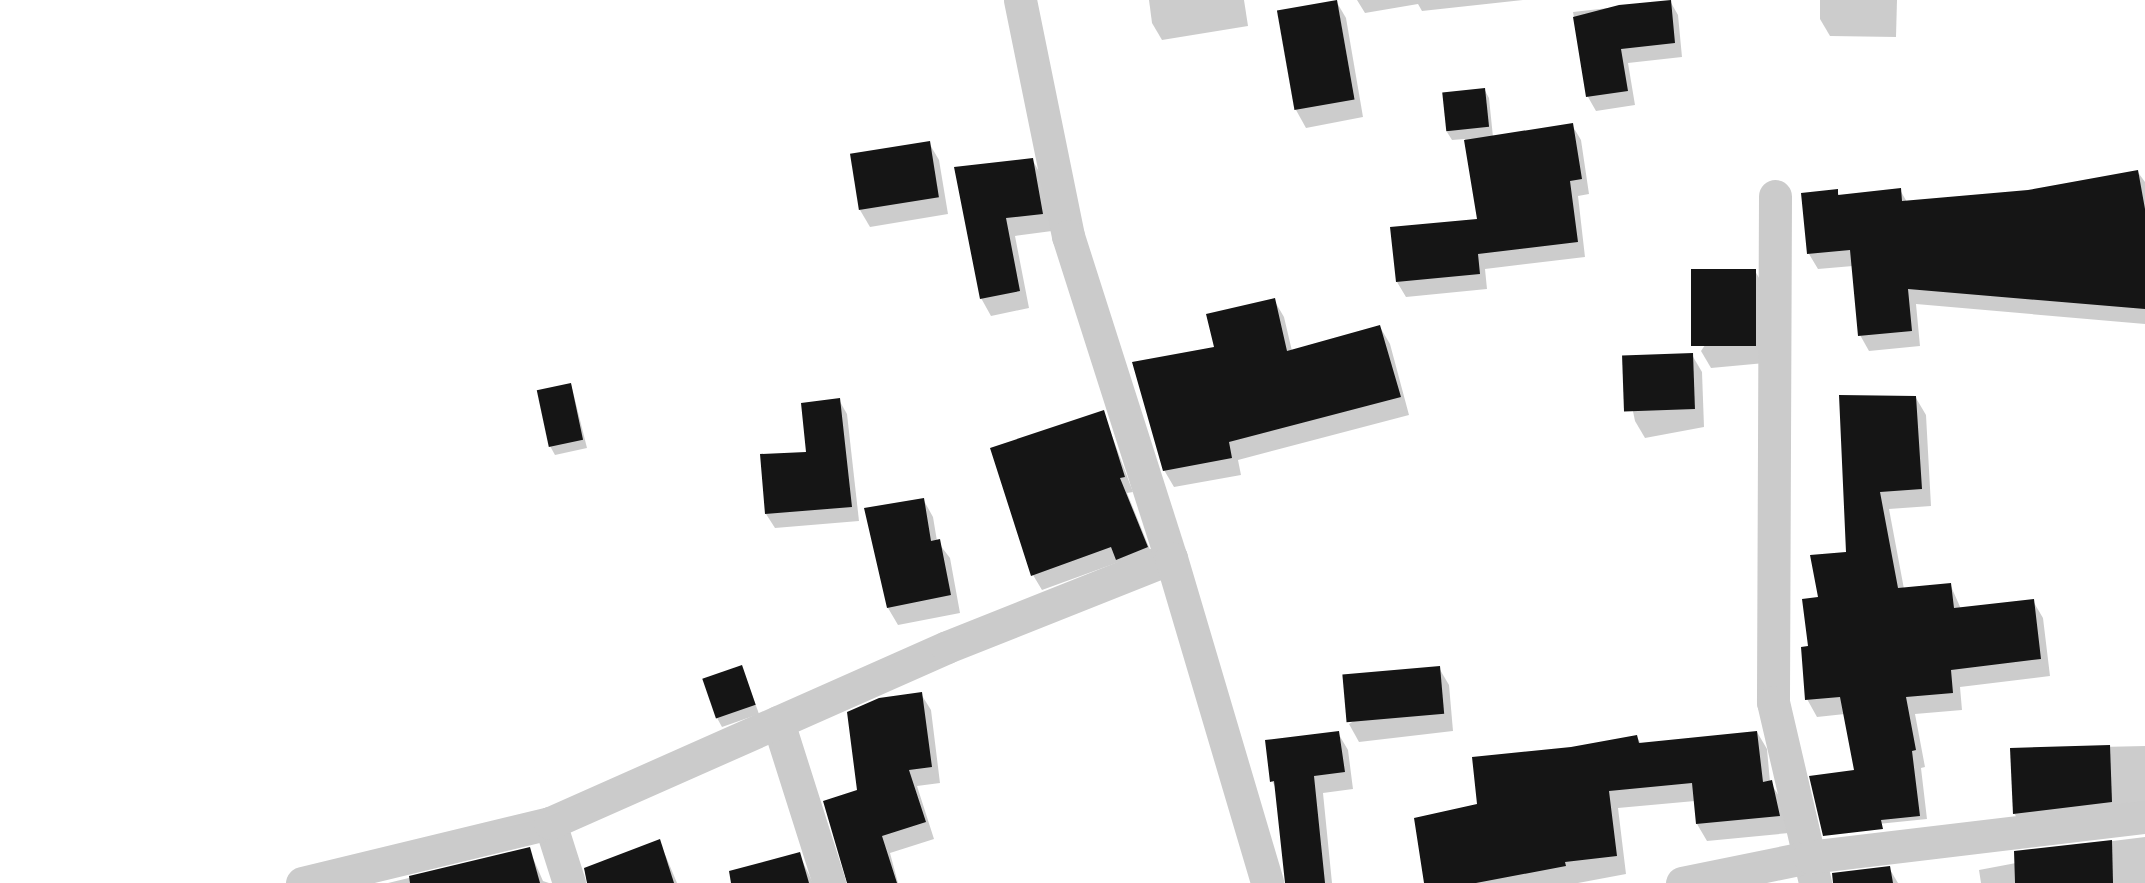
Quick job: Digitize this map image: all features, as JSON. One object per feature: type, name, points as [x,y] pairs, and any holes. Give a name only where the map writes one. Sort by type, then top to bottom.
[{"type":"street","points":[[1020,0],[1068,236],[1171,558],[1267,883]]},
{"type":"street","points":[[1775,196],[1773,702],[1812,870]]},
{"type":"street","points":[[302,883],[408,872],[550,823],[947,647],[1171,558]]},
{"type":"street","points":[[778,722],[830,883]]},
{"type":"street","points":[[1682,883],[1812,870],[2145,817]]},
{"type":"street","points":[[550,823],[569,883]]},
{"type":"building","points":[[1337,0],[1355,99],[1294,110],[1277,11]]},
{"type":"building","points":[[1671,0],[1675,43],[1621,49],[1628,91],[1586,97],[1573,17],[1619,5]]},
{"type":"building","points":[[1485,88],[1489,127],[1446,131],[1442,92]]},
{"type":"building","points":[[1573,123],[1582,179],[1570,181],[1578,242],[1478,254],[1480,274],[1396,282],[1390,227],[1477,219],[1464,140]]},
{"type":"building","points":[[930,141],[939,197],[859,210],[850,154]]},
{"type":"building","points":[[1033,158],[1043,214],[1006,218],[1020,291],[980,299],[954,167]]},
{"type":"building","points":[[2138,170],[2145,209],[2145,309],[1908,289],[1912,331],[1858,336],[1850,250],[1807,254],[1801,193],[1838,189],[1838,195],[1901,188],[1902,201],[2028,190]]},
{"type":"building","points":[[1691,269],[1756,269],[1756,346],[1691,346]]},
{"type":"building","points":[[1275,298],[1287,351],[1380,325],[1401,397],[1229,442],[1232,458],[1163,471],[1132,362],[1214,347],[1206,314]]},
{"type":"building","points":[[1693,353],[1695,409],[1624,411],[1622,355]]},
{"type":"building","points":[[571,383],[583,440],[549,447],[537,390]]},
{"type":"building","points":[[1839,395],[1916,396],[1922,489],[1880,492],[1898,588],[1951,583],[1954,608],[2034,599],[2041,659],[1951,670],[1953,693],[1906,697],[1916,750],[1912,751],[1920,816],[1881,820],[1883,829],[1823,836],[1809,776],[1854,770],[1840,697],[1805,700],[1801,647],[1808,646],[1802,599],[1818,597],[1810,555],[1846,552]]},
{"type":"building","points":[[840,398],[852,507],[765,514],[760,454],[806,452],[801,403]]},
{"type":"building","points":[[1104,410],[1125,477],[1120,478],[1148,547],[1116,560],[1111,547],[1031,576],[990,448]]},
{"type":"building","points":[[924,498],[931,541],[940,539],[951,595],[887,608],[864,508]]},
{"type":"building","points":[[742,665],[756,705],[716,718],[702,679]]},
{"type":"building","points":[[1440,666],[1444,714],[1347,722],[1342,675]]},
{"type":"building","points":[[922,692],[932,767],[909,770],[926,822],[882,836],[897,883],[847,883],[823,801],[857,790],[847,712],[879,698]]},
{"type":"building","points":[[1339,731],[1345,772],[1314,776],[1325,883],[1285,883],[1274,781],[1270,782],[1265,740]]},
{"type":"building","points":[[1757,731],[1763,782],[1772,780],[1780,816],[1696,824],[1692,783],[1609,791],[1617,856],[1565,862],[1566,866],[1476,883],[1424,883],[1414,818],[1477,804],[1472,757],[1571,747],[1637,735],[1639,743]]},
{"type":"building","points":[[2110,745],[2112,802],[2013,814],[2010,748]]},
{"type":"building","points":[[660,839],[674,883],[587,883],[584,868]]},
{"type":"building","points":[[2112,840],[2113,883],[2015,883],[2014,851]]},
{"type":"building","points":[[530,847],[540,883],[410,883],[409,876]]},
{"type":"building","points":[[800,852],[809,883],[731,883],[729,871]]},
{"type":"building","points":[[1890,866],[1893,883],[1833,883],[1832,873]]}]
